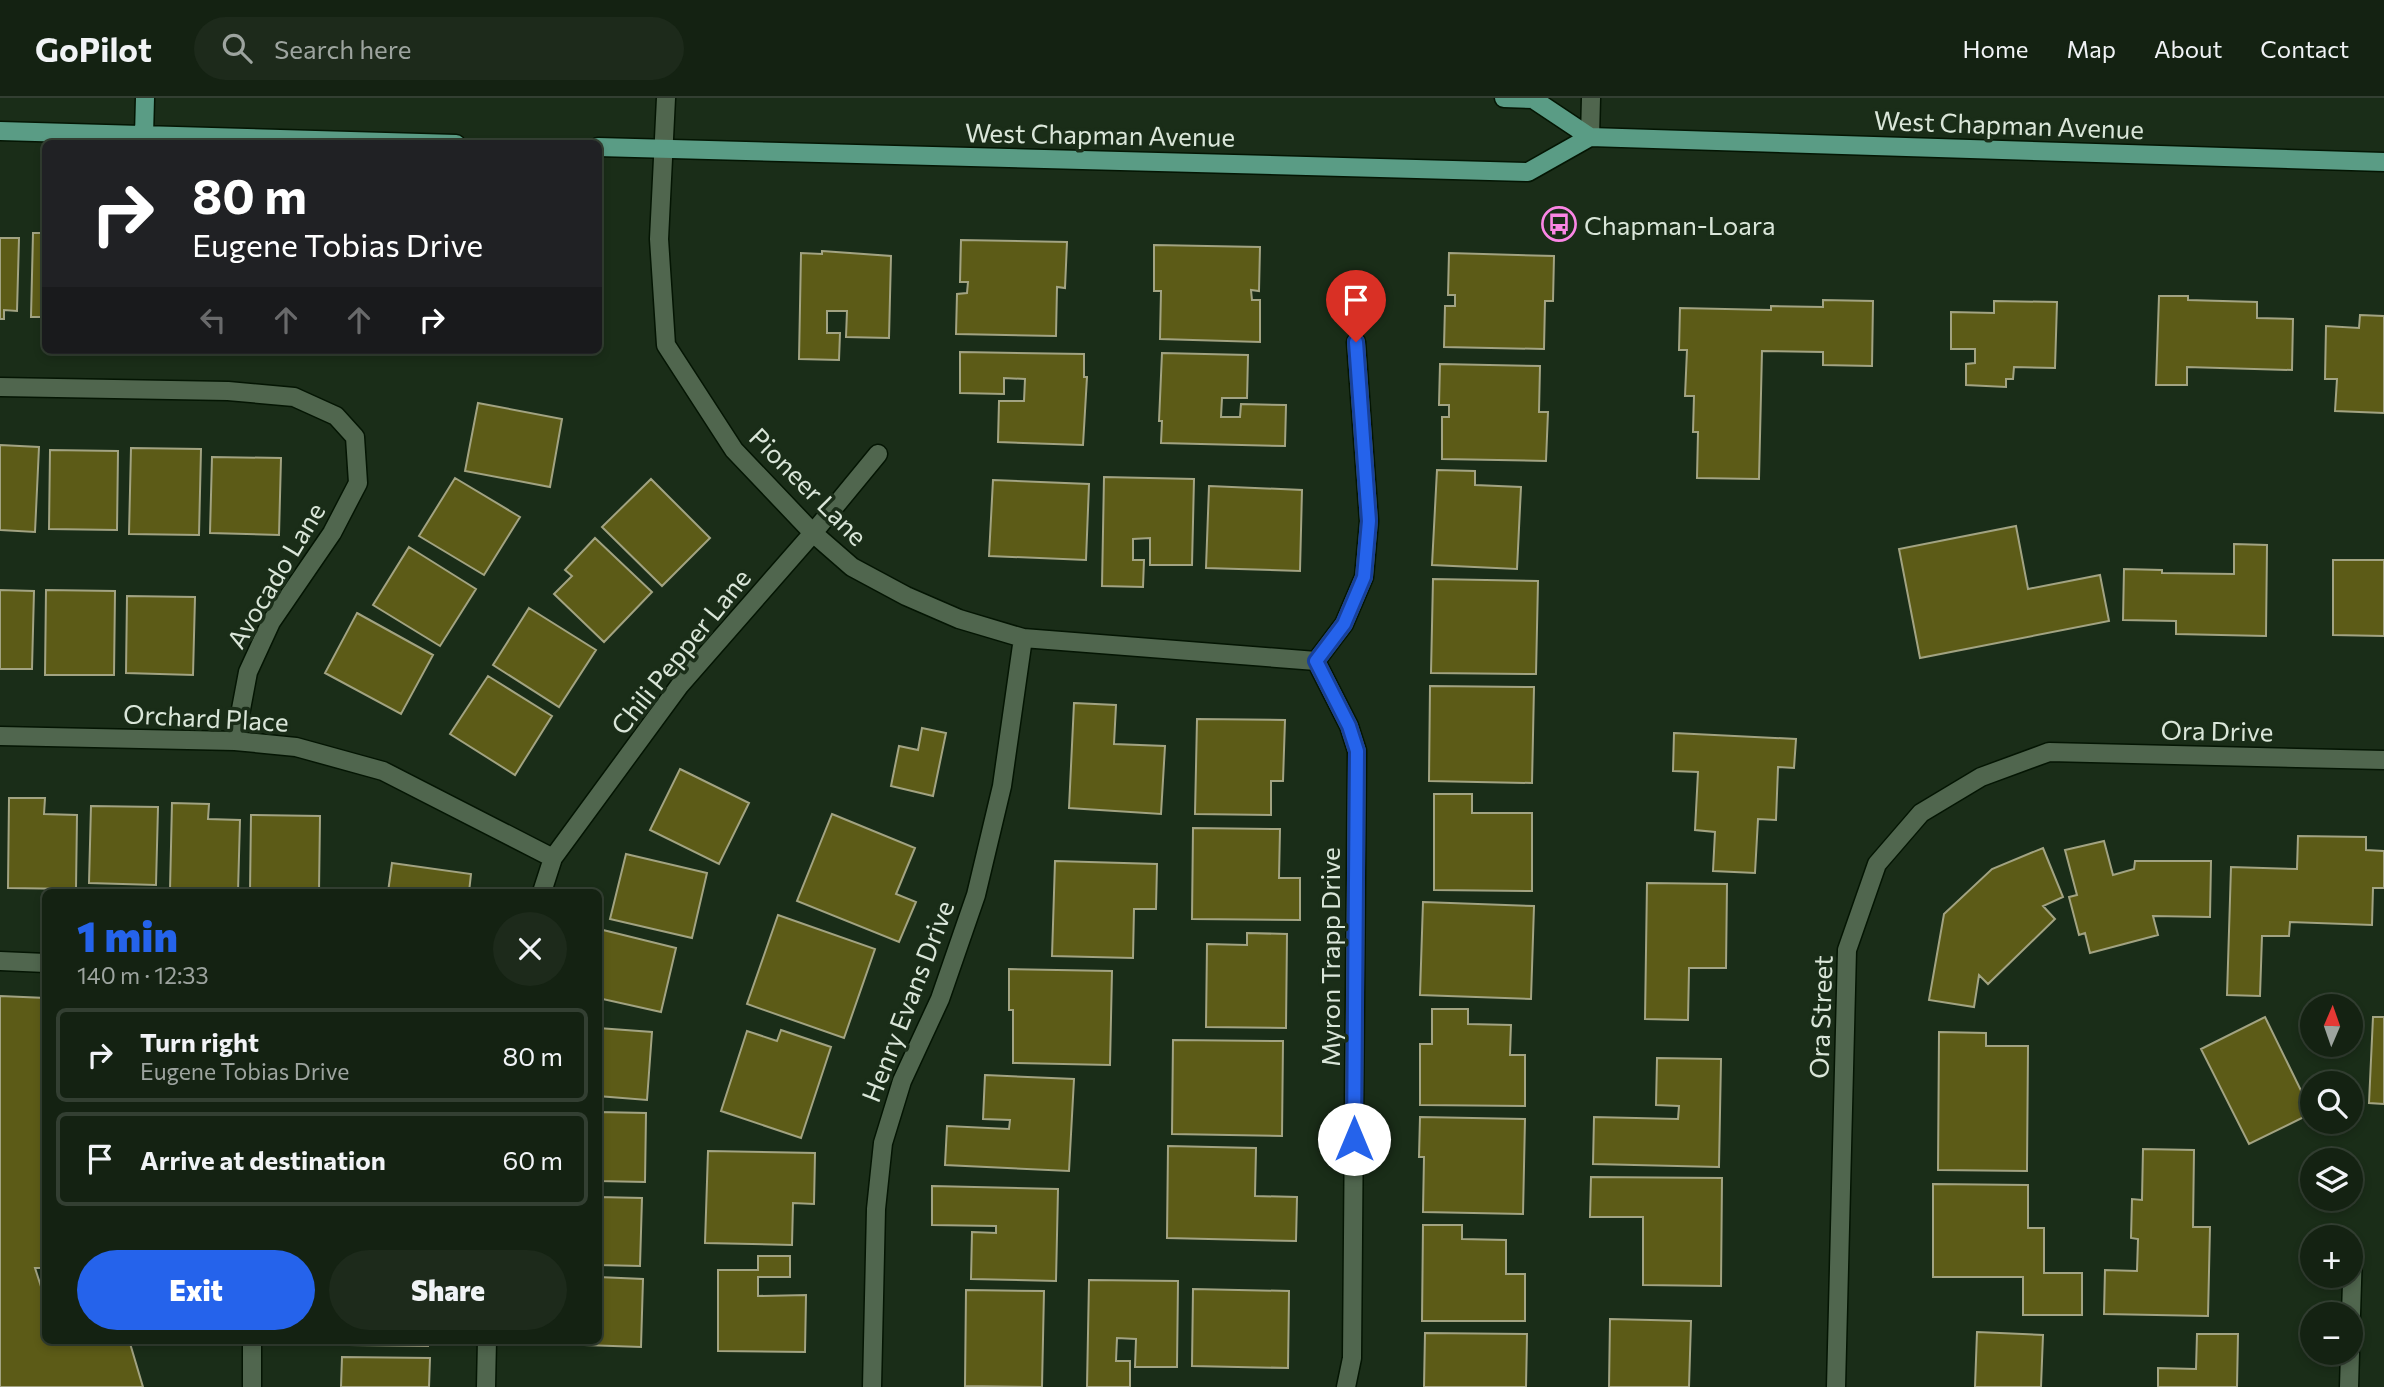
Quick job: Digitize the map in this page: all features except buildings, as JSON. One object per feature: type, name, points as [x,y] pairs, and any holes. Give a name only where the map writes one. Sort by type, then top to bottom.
[{"type":"main road","points":[[144,135],[145,98]]},
{"type":"main road","points":[[1504,98],[1533,99],[1590,137]]},
{"type":"main road","points":[[0,131],[317,140]]},
{"type":"main road","name":"West Chapman Avenue","points":[[602,147],[1528,172],[1590,137],[2384,162]]},
{"type":"street","name":"Pioneer Lane","points":[[666,98],[659,239],[666,345],[734,450],[813,533],[852,567],[959,620],[1023,638],[1316,661]]},
{"type":"street","points":[[1590,137],[1591,98]]},
{"type":"street","points":[[1316,661],[1344,624],[1364,577],[1369,521],[1356,342]]},
{"type":"street","name":"Avocado Lane","points":[[0,387],[228,391],[294,397],[336,416],[355,437],[358,483],[332,533],[271,622],[248,672],[235,741]]},
{"type":"street","name":"Chili Pepper Lane","points":[[543,889],[553,858],[680,685],[878,454]]},
{"type":"street","name":"Henry Evans Drive","points":[[872,1387],[876,1209],[883,1143],[902,1081],[940,999],[976,895],[1002,786],[1023,638]]},
{"type":"street","name":"Myron Trapp Drive","points":[[1316,661],[1349,726],[1357,751],[1352,1358],[1346,1387]]},
{"type":"street","name":"Orchard Place","points":[[0,736],[235,741],[296,747],[383,771],[553,858]]},
{"type":"street","name":"Ora Drive","points":[[2049,752],[2384,760]]},
{"type":"street","name":"Ora Street","points":[[1836,1387],[1847,950],[1877,864],[1921,813],[1981,777],[2049,752]]},
{"type":"street","points":[[0,961],[42,963]]},
{"type":"street","points":[[252,1344],[252,1387]]},
{"type":"street","points":[[485,1387],[487,1344]]},
{"type":"street","points":[[2349,1387],[2350,1365]]},
{"type":"place","name":"Chapman-Loara","points":[[1559,224]]},
{"type":"route","points":[[1354,1139],[1357,751],[1349,726],[1316,661],[1344,624],[1364,577],[1369,521],[1356,342]]}]
